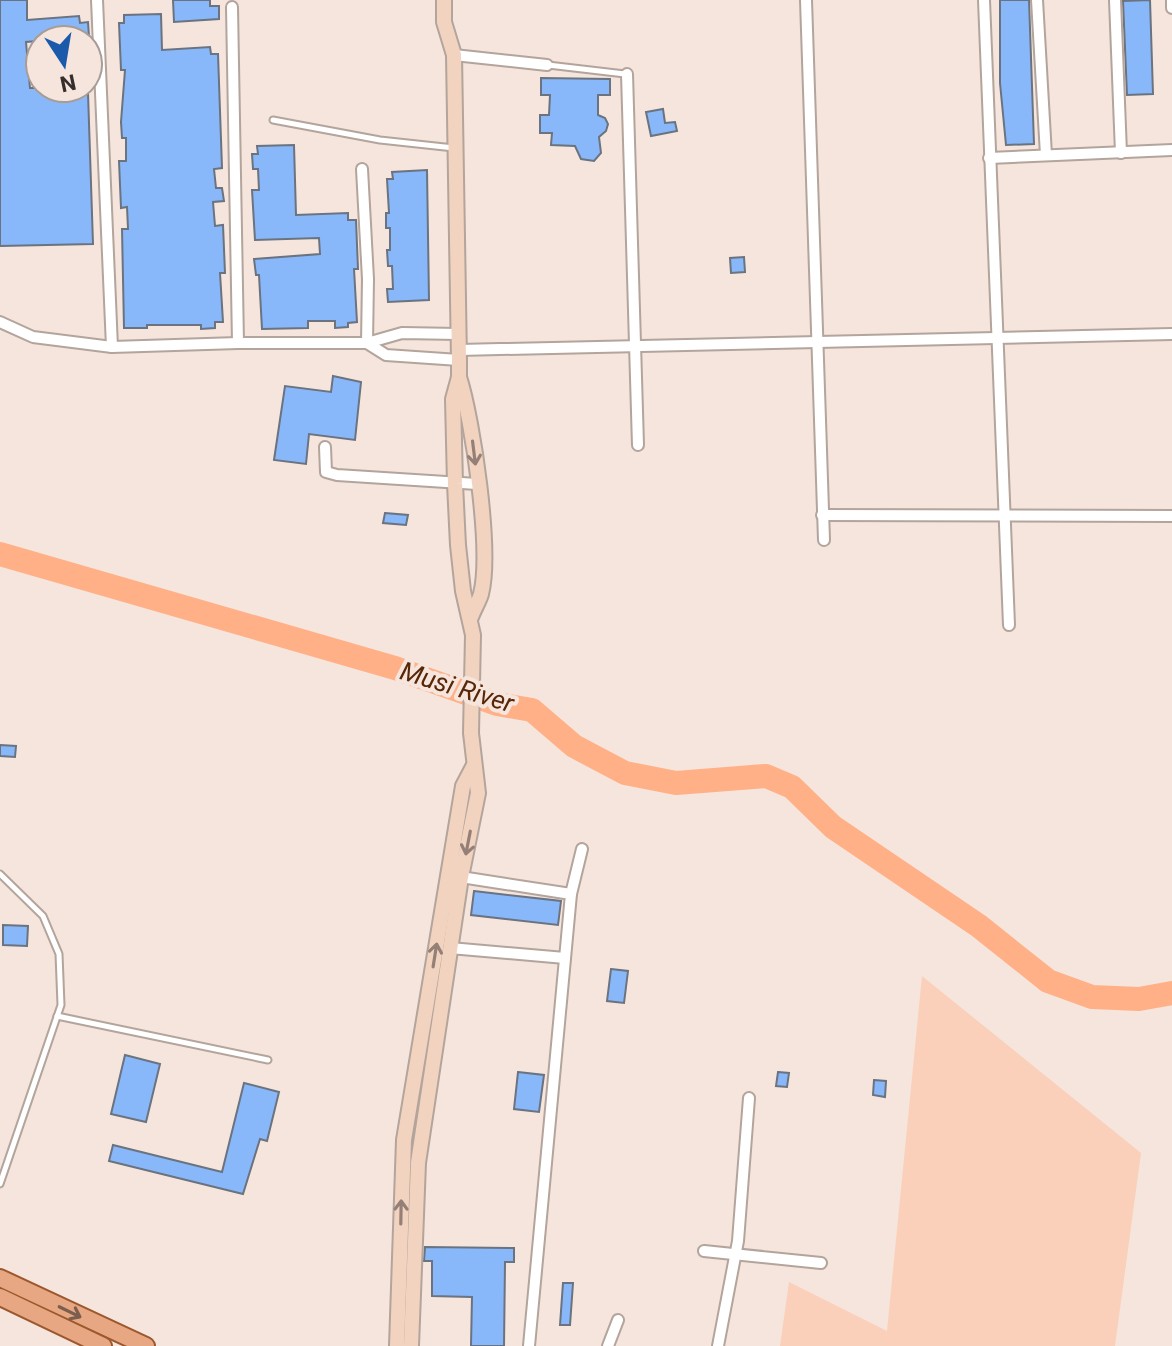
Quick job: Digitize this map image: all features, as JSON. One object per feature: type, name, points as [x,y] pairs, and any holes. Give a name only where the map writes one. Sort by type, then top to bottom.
[{"type":"main road","points":[[0,1278],[146,1346]]},
{"type":"main road","points":[[0,1297],[103,1346]]},
{"type":"street","points":[[97,0],[112,347]]},
{"type":"street","points":[[432,1021],[450,948],[478,793],[471,733],[473,635],[459,560],[455,484],[453,399],[459,377],[459,355],[454,55],[444,22],[444,0]]},
{"type":"street","points":[[806,0],[824,540]]},
{"type":"street","points":[[984,0],[1009,625]]},
{"type":"street","points":[[1037,0],[1046,155]]},
{"type":"street","points":[[1115,0],[1121,153]]},
{"type":"street","points":[[1172,0],[1172,8]]},
{"type":"street","points":[[232,7],[238,343]]},
{"type":"street","points":[[454,55],[547,65]]},
{"type":"street","points":[[627,74],[638,445]]},
{"type":"street","points":[[989,158],[1172,150]]},
{"type":"street","points":[[362,169],[368,279],[367,343]]},
{"type":"street","points":[[0,322],[33,337],[112,347],[367,343],[402,333],[458,334]]},
{"type":"street","points":[[367,343],[386,355],[459,355],[635,346],[1172,334]]},
{"type":"street","points":[[459,377],[467,404],[484,565],[481,593],[471,617]]},
{"type":"street","points":[[325,447],[326,472],[337,475],[477,484]]},
{"type":"street","points":[[822,515],[1172,516]]},
{"type":"street","points":[[411,1346],[408,1243],[410,1166],[463,786],[474,766]]},
{"type":"street","points":[[529,1346],[571,894],[582,849]]},
{"type":"street","points":[[461,877],[571,894]]},
{"type":"street","points":[[450,948],[565,958]]},
{"type":"street","points":[[718,1346],[738,1241],[749,1098]]},
{"type":"street","points":[[397,1346],[408,1243]]},
{"type":"street","points":[[704,1251],[821,1263]]},
{"type":"street","points":[[608,1346],[618,1320]]},
{"type":"lane","points":[[547,65],[627,74]]},
{"type":"lane","points":[[273,120],[380,140],[456,148]]},
{"type":"lane","points":[[0,874],[43,916],[59,954],[61,1005],[0,1184]]},
{"type":"lane","points":[[57,1016],[268,1060]]},
{"type":"shaded area","points":[[922,976],[1141,1153],[1115,1346],[780,1346],[789,1282],[887,1331]]},
{"type":"building","points":[[0,0],[27,0],[27,20],[79,16],[80,23],[88,22],[88,24],[24,24],[24,104],[88,104],[93,244],[0,246]]},
{"type":"building","points":[[173,0],[210,0],[210,6],[219,6],[219,19],[174,22]]},
{"type":"building","points":[[1000,0],[1029,0],[1034,144],[1006,145],[1000,83]]},
{"type":"building","points":[[1150,0],[1153,94],[1127,95],[1123,1]]},
{"type":"building","points":[[161,14],[162,50],[210,47],[211,54],[218,54],[222,168],[214,169],[216,188],[222,188],[224,201],[213,202],[215,226],[223,225],[225,273],[220,273],[223,322],[215,322],[215,328],[147,325],[147,328],[124,328],[122,229],[128,229],[127,207],[121,208],[119,161],[126,161],[126,138],[122,138],[121,122],[125,70],[121,70],[119,23],[124,23],[124,15]]},
{"type":"building","points":[[541,78],[610,79],[610,95],[598,95],[598,115],[605,118],[608,124],[599,137],[601,153],[594,161],[581,159],[575,146],[551,145],[552,133],[540,133],[540,115],[549,115],[550,95],[541,95]]},
{"type":"building","points":[[663,109],[665,123],[675,122],[677,131],[651,136],[646,112]]},
{"type":"building","points":[[294,145],[296,215],[348,213],[348,220],[356,220],[358,269],[354,269],[357,322],[348,323],[348,327],[335,328],[335,321],[308,321],[308,328],[262,329],[259,275],[256,275],[254,259],[320,254],[319,238],[255,240],[252,190],[259,190],[258,169],[253,169],[252,154],[258,154],[257,146]]},
{"type":"building","points":[[427,170],[429,300],[388,302],[387,289],[393,289],[392,266],[388,266],[387,250],[390,250],[390,228],[386,228],[386,213],[389,213],[387,179],[393,179],[392,172]]},
{"type":"building","points":[[744,257],[745,272],[731,273],[730,258]]},
{"type":"building","points":[[333,376],[361,382],[355,440],[309,434],[306,464],[274,460],[285,386],[331,392]]},
{"type":"building","points":[[385,513],[408,515],[406,525],[383,523]]},
{"type":"building","points":[[0,745],[16,746],[15,757],[0,756]]},
{"type":"building","points":[[474,891],[561,901],[558,925],[471,915]]},
{"type":"building","points":[[3,925],[28,926],[27,946],[3,945]]},
{"type":"building","points":[[611,969],[628,971],[624,1003],[607,1001]]},
{"type":"building","points":[[125,1055],[160,1064],[146,1122],[111,1114]]},
{"type":"building","points":[[518,1072],[544,1075],[539,1112],[514,1109]]},
{"type":"building","points":[[778,1072],[789,1073],[787,1087],[776,1086]]},
{"type":"building","points":[[874,1080],[886,1081],[885,1097],[873,1095]]},
{"type":"building","points":[[244,1083],[279,1092],[267,1141],[260,1139],[243,1194],[109,1161],[113,1145],[222,1172]]},
{"type":"building","points":[[425,1247],[514,1248],[514,1262],[505,1262],[504,1346],[471,1346],[472,1297],[432,1296],[432,1261],[424,1261]]},
{"type":"building","points":[[563,1283],[573,1283],[570,1325],[560,1325]]},
{"type":"waterway","name":"Musi River","points":[[0,554],[395,668],[497,704],[532,710],[574,746],[625,773],[676,783],[766,776],[792,787],[833,827],[979,926],[1048,981],[1092,997],[1139,999],[1172,993]]}]
